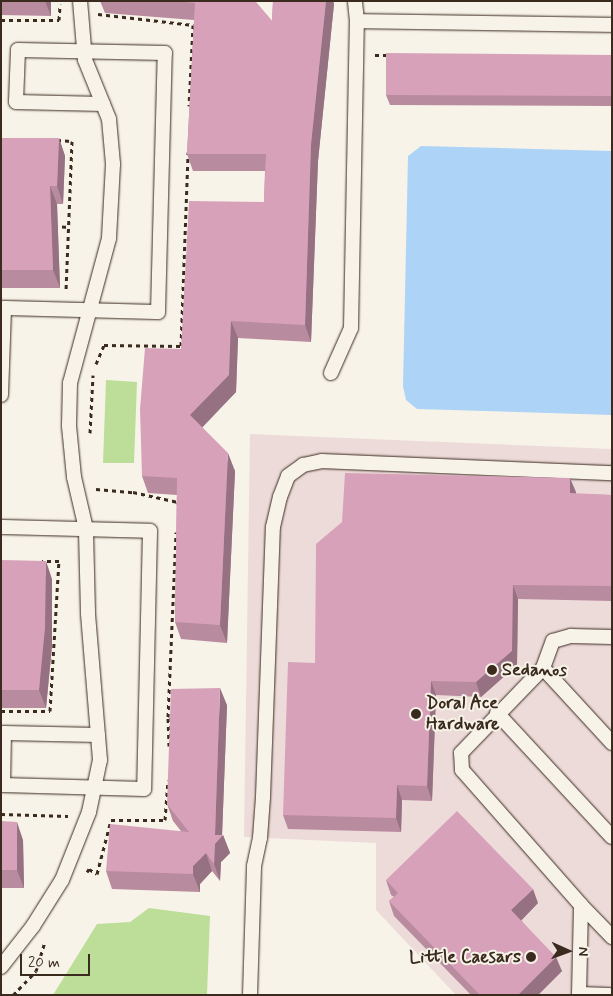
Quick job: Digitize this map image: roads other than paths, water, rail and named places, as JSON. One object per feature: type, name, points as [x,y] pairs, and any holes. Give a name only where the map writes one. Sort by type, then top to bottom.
[{"type":"lane","points":[[1,967],[33,926],[62,880],[87,817],[100,760],[88,614],[86,529],[74,477],[69,426],[70,383],[109,238],[113,164],[109,119],[84,52],[80,1]]},
{"type":"lane","points":[[331,373],[351,328],[357,21],[355,1]]},
{"type":"lane","points":[[357,21],[612,24]]},
{"type":"lane","points":[[1,395],[4,308],[158,312],[164,54],[18,50],[16,102],[103,104]]},
{"type":"lane","points":[[250,995],[254,866],[260,838],[263,797],[273,527],[280,497],[288,476],[303,465],[322,461],[612,473]]},
{"type":"lane","points":[[1,527],[150,530],[144,789],[3,786],[4,733],[98,736]]},
{"type":"lane","points":[[612,648],[606,636],[571,636],[553,641],[542,668],[497,713],[461,753],[462,770],[581,905],[612,937]]},
{"type":"lane","points":[[542,668],[612,743]]},
{"type":"lane","points":[[497,713],[612,836]]},
{"type":"lane","points":[[581,905],[579,994],[609,995]]},
{"type":"water","points":[[421,146],[612,151],[612,415],[417,409],[406,400],[403,386],[408,156]]},
{"type":"place","name":"Sedanos","points":[[492,670]]},
{"type":"place","name":"Doral Ace Hardware","points":[[416,714]]},
{"type":"place","name":"Little Caesars","points":[[531,957]]}]
